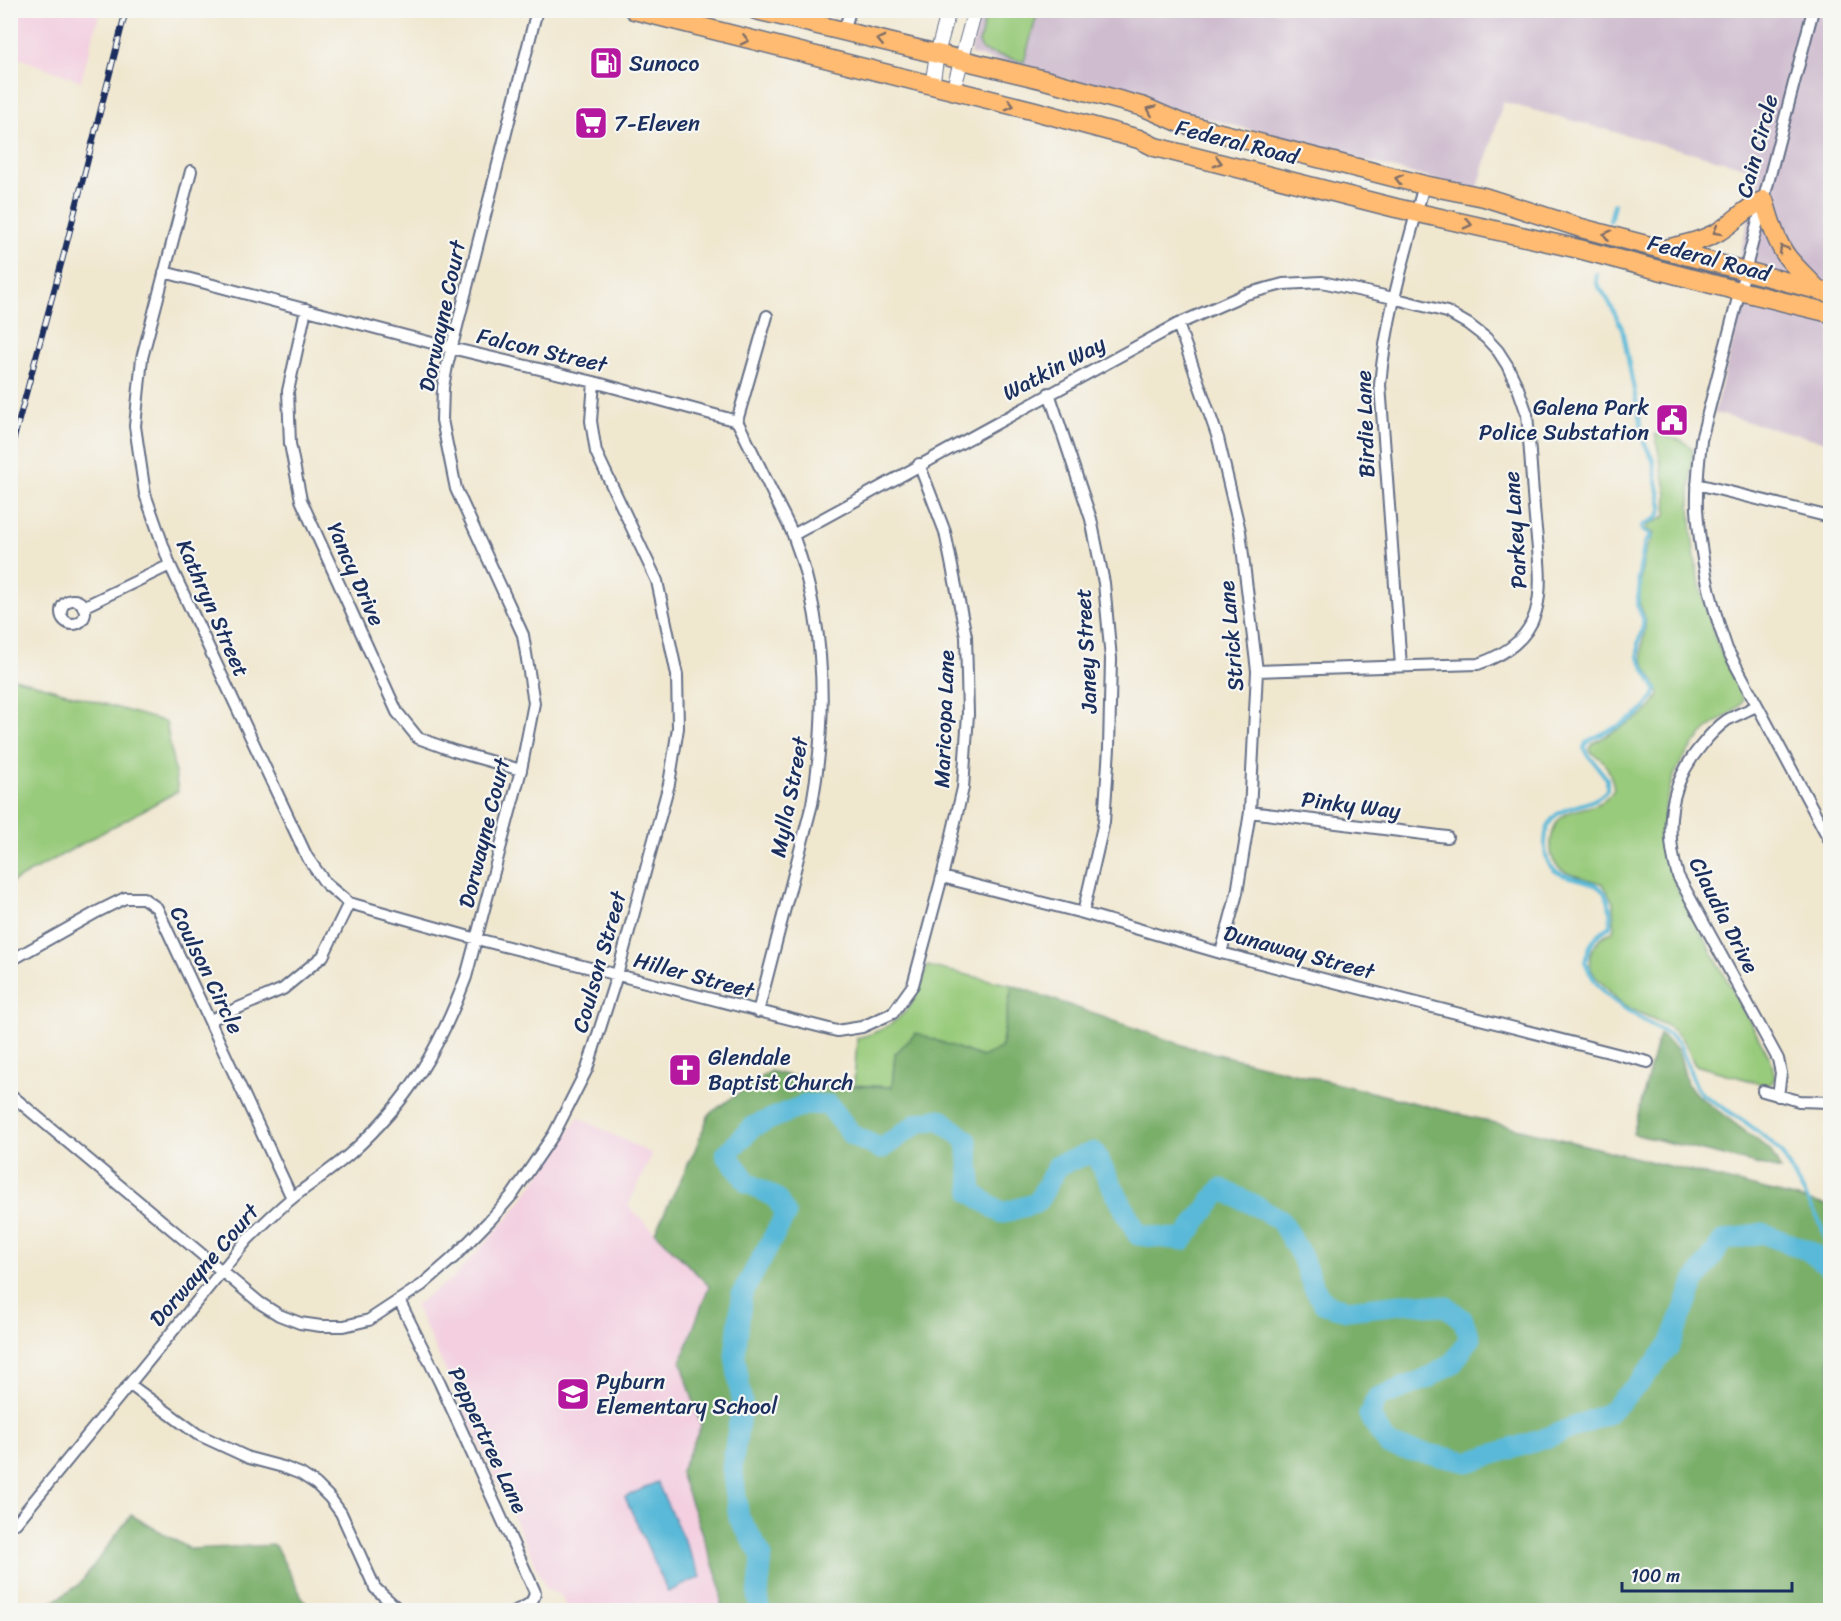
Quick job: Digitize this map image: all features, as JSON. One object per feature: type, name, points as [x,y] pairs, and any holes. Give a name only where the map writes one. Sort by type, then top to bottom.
[{"type":"main road","name":"Federal Road","points":[[634,10],[691,18],[932,86],[1139,139],[1155,147],[1417,212],[1579,249],[1830,313]]},
{"type":"main road","name":"Federal Road","points":[[756,10],[1045,80],[1144,107],[1197,128],[1424,185],[1484,197],[1581,228],[1824,291]]},
{"type":"main road","points":[[1190,155],[1197,128]]},
{"type":"main road","points":[[1664,250],[1701,240],[1719,232],[1749,206],[1764,200],[1776,237],[1789,259],[1824,291]]},
{"type":"street","name":"Dorwayne Court","points":[[16,1523],[221,1270],[270,1217],[337,1164],[376,1128],[399,1102],[418,1077],[436,1047],[466,977],[521,770],[534,703],[523,635],[456,489],[442,420],[443,387],[537,10]]},
{"type":"street","points":[[844,32],[850,10]]},
{"type":"street","points":[[932,86],[937,54],[949,10]]},
{"type":"street","points":[[953,91],[975,10]]},
{"type":"street","name":"Cain Circle","points":[[1813,10],[1701,440],[1697,509],[1704,570],[1726,649],[1830,841]]},
{"type":"street","name":"Kathryn Street","points":[[191,171],[142,358],[135,426],[145,494],[170,565],[307,857],[326,884],[349,903],[477,939]]},
{"type":"street","name":"Birdie Lane","points":[[1401,666],[1380,384],[1383,352],[1393,298],[1424,185]]},
{"type":"street","name":"Falcon Street","points":[[164,272],[737,421]]},
{"type":"street","name":"Watkin Way","points":[[793,535],[1178,324],[1246,294],[1283,284],[1322,282],[1348,287]]},
{"type":"street","name":"Parkey Lane","points":[[1257,671],[1478,664],[1514,647],[1525,635],[1536,613],[1541,584],[1527,414],[1507,365],[1486,338],[1447,312],[1348,287]]},
{"type":"street","name":"Yancy Drive","points":[[306,309],[288,391],[290,444],[301,500],[397,712],[418,738],[521,770]]},
{"type":"street","points":[[737,421],[767,316]]},
{"type":"street","name":"Strick Lane","points":[[1178,324],[1218,438],[1240,531],[1257,671],[1250,812],[1237,893],[1221,952]]},
{"type":"street","name":"Coulson Street","points":[[221,1270],[260,1303],[279,1315],[300,1323],[344,1326],[369,1320],[422,1285],[453,1258],[492,1218],[531,1170],[554,1134],[587,1069],[618,975],[669,784],[678,728],[677,675],[657,581],[596,452],[591,421],[594,382]]},
{"type":"street","name":"Janey Street","points":[[1049,393],[1091,519],[1104,583],[1111,659],[1109,748],[1104,822],[1083,913]]},
{"type":"street","name":"Mylla Street","points":[[737,421],[793,535],[810,590],[816,621],[822,680],[818,772],[812,804],[758,1012]]},
{"type":"street","name":"Maricopa Lane","points":[[897,1007],[913,985],[942,877],[963,788],[968,714],[966,636],[945,532],[919,464]]},
{"type":"street","points":[[1697,484],[1830,517]]},
{"type":"street","points":[[83,607],[170,565]]},
{"type":"street","name":"Claudia Drive","points":[[1756,706],[1726,721],[1691,757],[1680,779],[1672,804],[1670,838],[1678,876],[1778,1059],[1781,1073],[1778,1096]]},
{"type":"street","name":"Pinky Way","points":[[1250,812],[1448,837]]},
{"type":"street","name":"Dunaway Street","points":[[942,877],[1647,1062]]},
{"type":"street","name":"Coulson Circle","points":[[10,961],[125,898],[144,898],[157,909],[292,1198]]},
{"type":"street","points":[[210,1020],[283,989],[323,956],[349,903]]},
{"type":"street","name":"Hiller Street","points":[[477,939],[837,1031],[862,1027],[893,1013],[897,1007]]},
{"type":"street","points":[[1763,1091],[1799,1101],[1830,1102]]},
{"type":"street","points":[[10,1094],[221,1270]]},
{"type":"street","name":"Peppertree Lane","points":[[399,1300],[440,1383],[536,1592],[535,1599],[517,1611]]},
{"type":"street","points":[[129,1384],[180,1423],[206,1439],[249,1458],[284,1467],[316,1484],[341,1513],[375,1588],[399,1611]]},
{"type":"shaded area","points":[[10,11],[100,11],[81,81],[11,55]]},
{"type":"shaded area","points":[[981,11],[1830,11],[1830,443],[1714,413],[1753,266],[1738,262],[1760,171],[1503,102],[1477,191],[970,54]]},
{"type":"shaded area","name":"Pyburn Elementary School","points":[[578,1117],[652,1154],[628,1206],[709,1286],[681,1361],[701,1426],[680,1473],[721,1587],[721,1610],[568,1610],[561,1595],[547,1590],[415,1305],[454,1277],[508,1218],[551,1160]]},
{"type":"green space","points":[[987,11],[1038,11],[1024,62],[983,51],[979,43]]},
{"type":"green space","points":[[1655,434],[1683,441],[1693,449],[1690,497],[1697,570],[1716,640],[1743,699],[1734,711],[1709,728],[1692,746],[1679,765],[1665,807],[1666,851],[1681,896],[1771,1060],[1775,1078],[1769,1086],[1695,1065],[1685,1043],[1675,1031],[1631,1009],[1615,997],[1595,975],[1590,959],[1592,950],[1598,941],[1612,932],[1614,927],[1613,902],[1603,884],[1567,873],[1554,862],[1551,854],[1554,828],[1560,818],[1568,813],[1598,804],[1614,789],[1604,763],[1589,749],[1592,744],[1641,716],[1652,707],[1659,695],[1642,656],[1646,623],[1639,601],[1644,556],[1654,533],[1646,530],[1647,526],[1666,516],[1667,494]]},
{"type":"green space","points":[[11,677],[166,722],[178,791],[11,883]]},
{"type":"green space","points":[[927,966],[1012,985],[1001,1049],[982,1057],[916,1033],[895,1054],[892,1087],[854,1085],[857,1038],[884,1028],[904,1013],[918,993]]},
{"type":"green space","points":[[1012,985],[1185,1046],[1830,1206],[1830,1610],[721,1610],[721,1587],[680,1473],[701,1426],[681,1361],[709,1286],[655,1232],[695,1150],[709,1114],[770,1071],[830,1085],[892,1087],[895,1054],[916,1033],[982,1057],[1001,1048]]},
{"type":"green space","points":[[1659,1034],[1676,1048],[1687,1084],[1697,1095],[1770,1150],[1781,1170],[1633,1134]]},
{"type":"green space","points":[[131,1515],[190,1549],[275,1545],[302,1597],[312,1610],[40,1610],[79,1585]]},
{"type":"water","points":[[657,1482],[701,1577],[668,1592],[625,1497]]},
{"type":"waterway","points":[[1610,221],[1614,204]]},
{"type":"waterway","points":[[1596,274],[1597,284],[1622,328],[1644,442],[1653,460],[1662,506],[1657,518],[1643,525],[1642,528],[1651,537],[1644,546],[1638,579],[1640,585],[1637,605],[1643,618],[1638,656],[1656,690],[1652,700],[1638,714],[1586,743],[1584,748],[1586,752],[1607,779],[1607,790],[1599,797],[1560,812],[1552,819],[1547,828],[1545,843],[1547,859],[1553,869],[1562,875],[1594,884],[1603,891],[1609,903],[1610,926],[1593,940],[1585,962],[1592,976],[1611,998],[1674,1038],[1702,1094],[1748,1124],[1782,1154],[1821,1224],[1826,1244],[1826,1265]]},
{"type":"waterway","points":[[760,1610],[758,1596],[762,1556],[739,1518],[732,1467],[742,1403],[735,1355],[742,1294],[786,1214],[776,1198],[748,1183],[726,1154],[754,1126],[807,1104],[829,1105],[852,1135],[881,1149],[918,1123],[940,1119],[967,1141],[972,1193],[1002,1213],[1037,1203],[1058,1165],[1094,1152],[1138,1235],[1183,1240],[1221,1189],[1280,1220],[1301,1255],[1313,1286],[1324,1304],[1347,1310],[1411,1303],[1447,1307],[1463,1320],[1470,1338],[1453,1363],[1428,1378],[1377,1398],[1369,1415],[1389,1446],[1468,1462],[1543,1439],[1607,1414],[1639,1383],[1670,1345],[1694,1283],[1723,1241],[1762,1233],[1809,1251],[1830,1268]]},
{"type":"railway","points":[[10,453],[126,10]]},
{"type":"place","name":"Sunoco","points":[[606,63]]},
{"type":"place","name":"7-Eleven","points":[[591,123]]},
{"type":"place","name":"Galena Park Police Substation","points":[[1672,420]]},
{"type":"place","name":"Glendale Baptist Church","points":[[685,1070]]},
{"type":"place","name":"Pyburn Elementary School","points":[[573,1394]]}]
